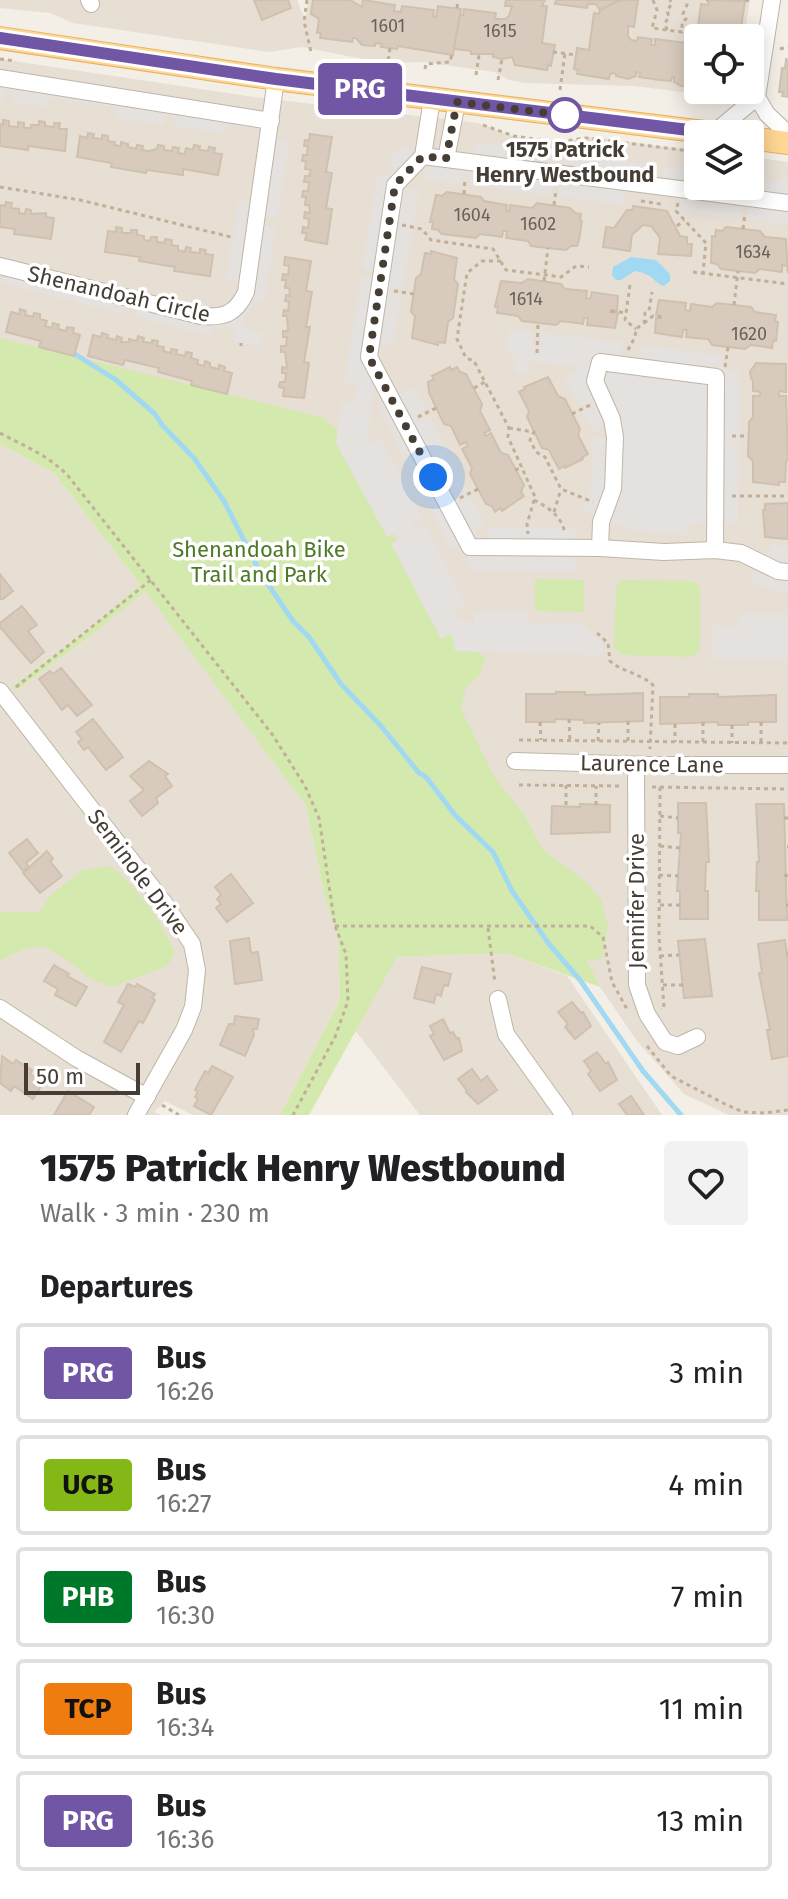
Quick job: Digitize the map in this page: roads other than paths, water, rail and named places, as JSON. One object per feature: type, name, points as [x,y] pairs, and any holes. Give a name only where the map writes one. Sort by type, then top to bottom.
[{"type":"main road","points":[[0,38],[276,79],[684,130]]},
{"type":"main road","points":[[764,140],[788,143]]},
{"type":"street","points":[[764,52],[772,0]]},
{"type":"street","points":[[0,78],[271,121]]},
{"type":"street","name":"Shenandoah Circle","points":[[0,266],[201,316],[218,318],[229,314],[238,307],[246,292],[276,79]]},
{"type":"street","points":[[432,99],[423,156],[395,185],[369,357],[470,547],[664,552],[715,550],[741,553],[778,571],[788,572]]},
{"type":"street","points":[[446,159],[457,102]]},
{"type":"street","points":[[732,120],[749,104]]},
{"type":"street","points":[[761,104],[788,134]]},
{"type":"street","points":[[423,156],[788,203]]},
{"type":"street","points":[[600,548],[601,522],[613,489],[615,437],[612,419],[595,381],[600,362],[716,377],[715,550]]},
{"type":"street","name":"Seminole Drive","points":[[2,694],[165,904],[192,944],[197,970],[193,1007],[184,1030],[136,1115]]},
{"type":"street","name":"Laurence Lane","points":[[515,761],[788,765]]},
{"type":"street","name":"Jennifer Drive","points":[[636,765],[637,985],[647,1014],[665,1042],[678,1046],[697,1037]]},
{"type":"street","points":[[498,999],[506,1034],[564,1115]]},
{"type":"street","points":[[0,1008],[76,1058],[147,1097]]},
{"type":"water","points":[[631,257],[656,260],[670,274],[670,281],[664,286],[635,271],[616,280],[612,275],[613,267]]},
{"type":"waterway","points":[[70,351],[116,380],[155,414],[194,458],[224,501],[261,574],[293,621],[309,637],[341,684],[419,773],[426,777],[455,815],[493,852],[512,891],[549,944],[580,980],[643,1071],[681,1115]]},
{"type":"place","name":"1575 Patrick Henry Westbound","points":[[565,115]]},
{"type":"park label","name":"Shenandoah Bike Trail and Park","points":[[259,562]]}]
